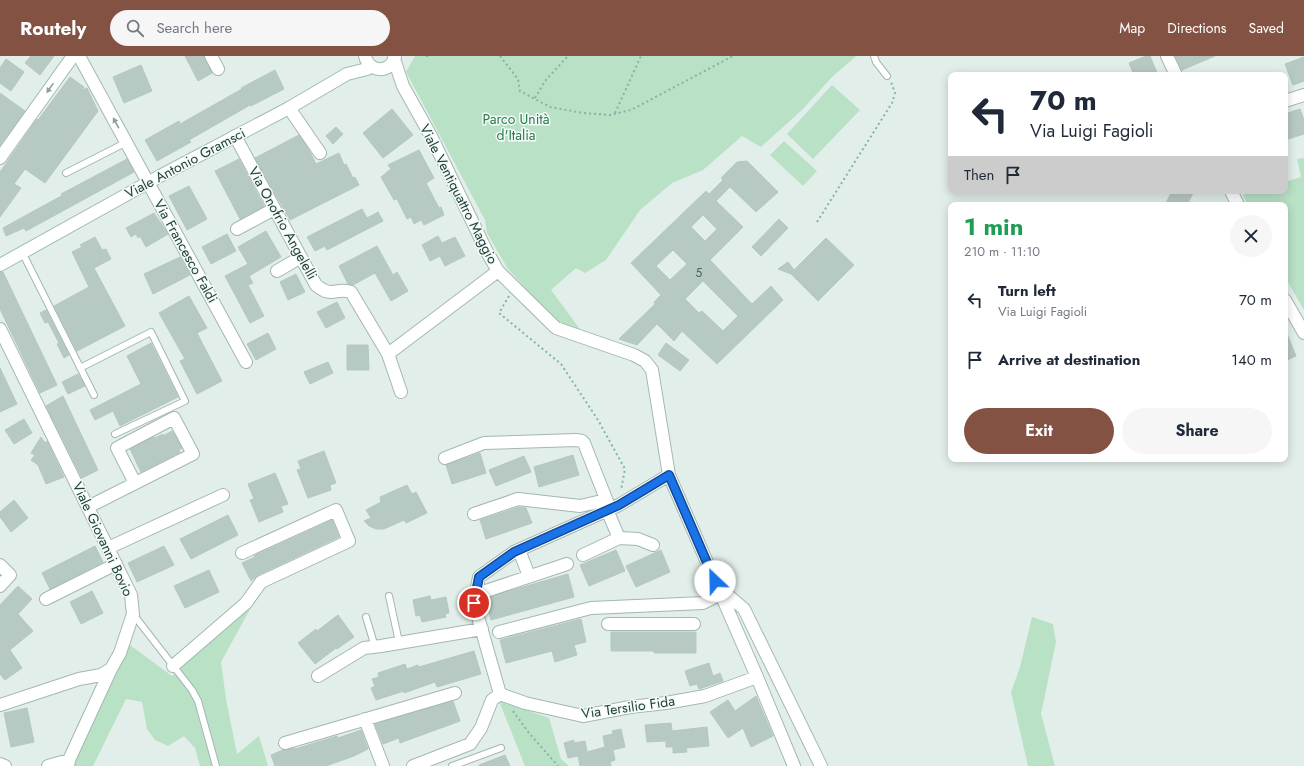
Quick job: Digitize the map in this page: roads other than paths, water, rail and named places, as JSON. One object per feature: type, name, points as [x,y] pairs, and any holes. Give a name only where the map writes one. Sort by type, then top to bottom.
[{"type":"street","points":[[0,158],[73,56]]},
{"type":"street","name":"Via Francesco Faldi","points":[[79,56],[246,362]]},
{"type":"street","points":[[211,56],[218,69]]},
{"type":"street","points":[[1167,56],[1175,72]]},
{"type":"street","points":[[367,60],[375,69],[384,69],[392,63],[395,57]]},
{"type":"street","name":"Viale Ventiquattro Maggio","points":[[395,57],[403,86],[432,138],[487,252],[498,271],[556,328],[634,355],[645,361],[652,370],[669,475],[794,766]]},
{"type":"street","name":"Viale Antonio Gramsci","points":[[0,265],[148,182],[289,108],[347,74],[354,66],[367,60]]},
{"type":"street","name":"Viale Ventiquattro Maggio","points":[[384,69],[403,86]]},
{"type":"street","points":[[1288,100],[1304,95]]},
{"type":"street","points":[[289,108],[320,153]]},
{"type":"street","name":"Via Onofrio Angelelli","points":[[235,136],[316,284],[324,291],[332,292],[345,290],[351,292],[388,354],[401,392]]},
{"type":"street","points":[[237,229],[274,209]]},
{"type":"street","points":[[277,271],[301,257]]},
{"type":"street","points":[[388,354],[498,271]]},
{"type":"street","points":[[1288,305],[1304,333]]},
{"type":"street","name":"Viale Giovanni Bovio","points":[[0,329],[132,595],[133,614],[120,653],[111,669],[69,763]]},
{"type":"street","points":[[88,507],[193,454],[174,418],[117,448],[135,483]]},
{"type":"street","points":[[445,458],[484,443],[582,440],[611,506],[619,538]]},
{"type":"street","points":[[419,765],[470,744],[481,728],[492,700],[500,694],[474,603],[479,577],[519,550],[611,506],[669,475]]},
{"type":"street","points":[[108,548],[223,496]]},
{"type":"street","points":[[474,514],[518,499],[580,506],[611,506]]},
{"type":"street","points":[[173,666],[246,603],[261,582],[349,541],[336,510],[242,552]]},
{"type":"street","points":[[582,555],[619,538],[638,539],[653,545]]},
{"type":"street","points":[[519,550],[529,576]]},
{"type":"street","points":[[46,599],[116,564]]},
{"type":"street","points":[[486,591],[567,564]]},
{"type":"street","points":[[0,565],[10,575],[0,586]]},
{"type":"street","points":[[499,632],[591,608],[703,603],[721,594],[730,597],[744,609],[822,766]]},
{"type":"street","points":[[632,606],[633,624]]},
{"type":"street","points":[[608,624],[694,624]]},
{"type":"street","points":[[318,676],[364,648],[482,629]]},
{"type":"street","points":[[0,705],[79,680],[101,675],[111,669]]},
{"type":"street","name":"Via Tersilio Fida","points":[[500,694],[525,703],[583,716],[630,707],[666,703],[705,696],[757,677]]},
{"type":"street","points":[[285,742],[455,693]]},
{"type":"street","points":[[365,719],[383,766]]},
{"type":"street","points":[[48,766],[69,763]]},
{"type":"street","points":[[0,764],[5,766]]},
{"type":"lane","points":[[874,56],[876,62],[887,76]]},
{"type":"lane","points":[[66,173],[127,142]]},
{"type":"lane","points":[[22,252],[94,395]]},
{"type":"lane","points":[[80,368],[151,332],[185,401],[115,434]]},
{"type":"lane","points":[[389,596],[399,642]]},
{"type":"lane","points":[[133,614],[192,690],[198,701],[216,766]]},
{"type":"lane","points":[[366,617],[375,647]]},
{"type":"lane","points":[[452,766],[501,748]]},
{"type":"park label","name":"Parco Unità d'Italia","points":[[516,128]]}]
